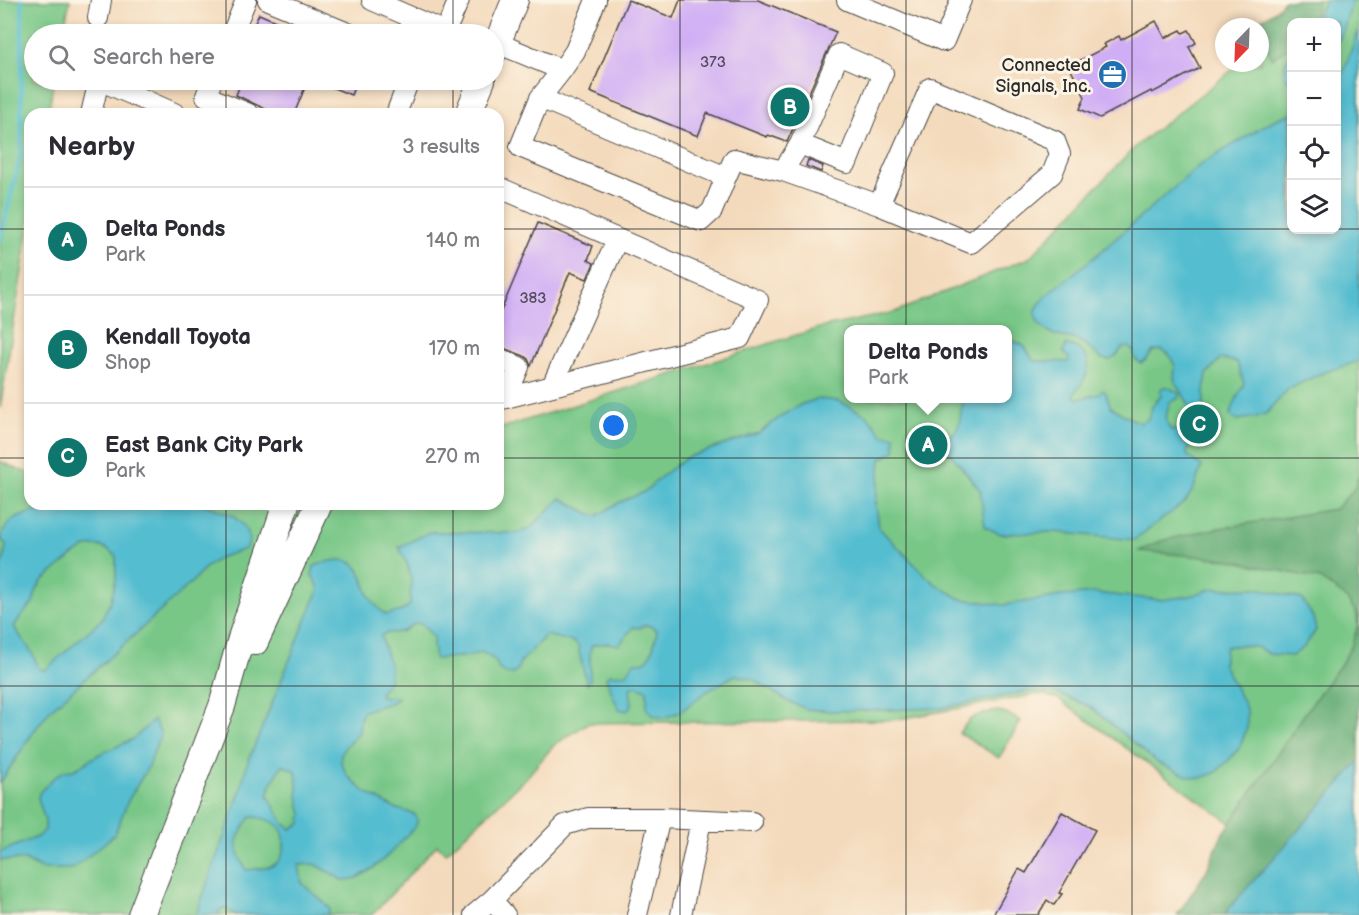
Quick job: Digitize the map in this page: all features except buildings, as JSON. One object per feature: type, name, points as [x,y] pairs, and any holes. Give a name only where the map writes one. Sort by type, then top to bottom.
[{"type":"main road","points":[[504,26],[515,0]]},
{"type":"main road","points":[[470,108],[478,90]]},
{"type":"main road","points":[[141,915],[222,706],[242,634],[284,510]]},
{"type":"main road","points":[[222,706],[256,640],[316,510]]},
{"type":"lane","points":[[236,24],[246,0]]},
{"type":"lane","points":[[268,0],[326,24]]},
{"type":"lane","points":[[372,0],[427,24]]},
{"type":"lane","points":[[448,24],[459,0]]},
{"type":"lane","points":[[596,0],[575,51],[540,98],[520,147],[701,221],[712,211],[734,159],[783,171],[879,205],[971,243],[1052,174],[1059,154],[1055,141],[930,88],[879,205]]},
{"type":"lane","points":[[847,0],[944,41],[961,0]]},
{"type":"lane","points":[[504,50],[562,70]]},
{"type":"lane","points":[[783,171],[800,144],[839,54],[883,73],[847,163],[800,144]]},
{"type":"lane","points":[[92,108],[97,90]]},
{"type":"lane","points":[[122,90],[165,108]]},
{"type":"lane","points":[[208,90],[206,96],[235,108]]},
{"type":"lane","points":[[398,108],[405,90]]},
{"type":"lane","points":[[540,98],[726,177]]},
{"type":"lane","points":[[504,191],[758,300],[740,338],[504,398]]},
{"type":"lane","points":[[552,386],[617,240]]},
{"type":"lane","points":[[504,361],[519,367],[504,395]]},
{"type":"lane","points":[[474,915],[498,908],[565,825],[588,818],[752,822]]},
{"type":"lane","points":[[637,915],[660,818]]},
{"type":"lane","points":[[681,915],[701,820]]},
{"type":"green space","points":[[0,0],[70,0],[65,24],[24,24],[24,90],[52,90],[49,108],[24,108],[24,259],[0,409]]},
{"type":"green space","points":[[1284,0],[1318,0],[1314,18],[1287,18],[1287,48],[1272,59],[1269,52],[1269,18],[1263,18],[1280,6]]},
{"type":"green space","points":[[1290,0],[1359,0],[1359,700],[1246,834],[1058,699],[1044,695],[893,720],[588,723],[554,745],[527,777],[446,853],[437,845],[372,915],[0,915],[0,461],[24,471],[24,510],[504,510],[504,427],[819,328],[895,312],[1029,258],[1137,145],[1230,72],[1269,72],[1269,38]]},
{"type":"green space","points":[[1359,475],[1359,762],[1225,915],[1177,915],[1206,872],[1221,837],[1341,664],[1352,645],[1358,625],[1356,612],[1345,597],[1320,579],[1225,559],[1139,551],[1161,541],[1208,530],[1335,509],[1354,489]]},
{"type":"green space","points":[[997,711],[1021,721],[999,758],[959,733],[975,717]]},
{"type":"water","points":[[1326,0],[1353,0],[1341,36],[1341,18],[1317,18]]},
{"type":"water","points":[[1359,28],[1359,361],[1320,374],[1288,389],[1267,413],[1238,420],[1230,416],[1244,384],[1237,362],[1220,359],[1207,374],[1204,405],[1201,409],[1205,435],[1203,440],[1193,438],[1187,452],[1188,457],[1202,466],[1193,490],[1185,502],[1134,540],[1055,532],[1001,534],[985,527],[980,490],[950,453],[945,452],[945,438],[952,435],[959,426],[963,403],[1012,403],[1012,341],[1023,345],[1035,361],[1068,362],[1069,358],[1063,352],[1066,345],[1077,348],[1083,353],[1087,358],[1088,369],[1084,380],[1073,395],[1078,399],[1098,394],[1102,390],[1105,391],[1111,407],[1141,423],[1148,419],[1153,405],[1161,396],[1160,391],[1163,387],[1168,387],[1179,393],[1179,398],[1170,402],[1167,414],[1168,424],[1172,431],[1185,422],[1190,407],[1174,379],[1175,366],[1169,354],[1162,350],[1153,351],[1141,363],[1135,359],[1133,350],[1129,347],[1122,348],[1110,360],[1102,359],[1085,344],[1054,335],[1046,330],[1038,323],[1035,314],[1047,295],[1200,165],[1272,121],[1287,115],[1287,234],[1341,234],[1341,75]]},
{"type":"water","points":[[1287,60],[1287,80],[1284,75]]},
{"type":"water","points":[[818,399],[839,401],[867,415],[883,435],[895,436],[895,451],[881,459],[876,503],[879,528],[926,576],[961,599],[1004,605],[1094,593],[1161,600],[1190,596],[1211,589],[1257,588],[1302,599],[1313,617],[1316,630],[1304,647],[1292,656],[1269,654],[1257,647],[1241,645],[1226,647],[1223,664],[1244,704],[1247,728],[1240,747],[1229,760],[1215,773],[1200,778],[1188,776],[1158,763],[1089,706],[1056,693],[1029,691],[942,708],[831,711],[807,709],[787,701],[753,679],[735,675],[706,692],[680,712],[663,718],[653,715],[647,709],[647,690],[635,686],[630,689],[632,704],[627,711],[619,709],[606,677],[611,674],[625,673],[634,662],[648,659],[657,631],[653,627],[646,625],[639,628],[633,627],[619,645],[608,643],[592,645],[590,681],[587,684],[579,647],[574,642],[546,635],[519,664],[518,670],[513,674],[506,674],[499,669],[495,660],[482,652],[469,656],[435,659],[434,638],[424,626],[418,623],[400,632],[381,636],[390,676],[380,693],[381,696],[398,698],[364,711],[360,718],[359,732],[341,754],[341,762],[347,775],[365,792],[394,808],[414,814],[417,824],[382,861],[357,878],[343,880],[315,864],[299,865],[302,883],[330,908],[328,915],[237,915],[224,908],[219,911],[219,915],[196,915],[240,792],[247,764],[317,594],[318,585],[312,575],[314,566],[338,560],[350,562],[359,570],[370,597],[386,615],[402,611],[410,605],[411,579],[399,547],[430,532],[517,533],[529,529],[561,498],[597,516],[618,503],[644,492],[688,457],[759,433],[802,404]],"holes":[[[282,765],[296,771],[302,814],[301,823],[291,829],[284,824],[268,795]],[[250,818],[271,821],[280,828],[284,838],[284,851],[274,865],[246,870],[238,852],[237,841]]]},
{"type":"water","points":[[39,510],[218,510],[233,516],[244,526],[250,540],[246,549],[221,557],[206,567],[128,641],[51,709],[0,783],[0,567],[6,545],[1,538],[12,521]],"holes":[[[99,546],[116,556],[116,579],[111,600],[102,619],[45,670],[39,669],[33,654],[14,627],[33,603],[42,581],[86,547]]]},
{"type":"water","points":[[154,720],[161,734],[148,767],[129,799],[114,835],[72,869],[41,869],[25,860],[0,860],[0,852],[37,837],[45,830],[45,821],[38,798],[39,793],[52,779],[64,771],[74,770],[98,755],[133,739]]},
{"type":"water","points":[[1359,762],[1359,915],[1225,915],[1231,906]]},
{"type":"waterway","points":[[0,240],[21,154],[22,0]]},
{"type":"place","name":"Connected Signals, Inc.","points":[[1112,75]]},
{"type":"place","name":"Kendall Toyota","points":[[790,107]]},
{"type":"place","name":"East Bank City Park","points":[[1199,424]]},
{"type":"place","name":"Delta Ponds","points":[[928,445]]}]
